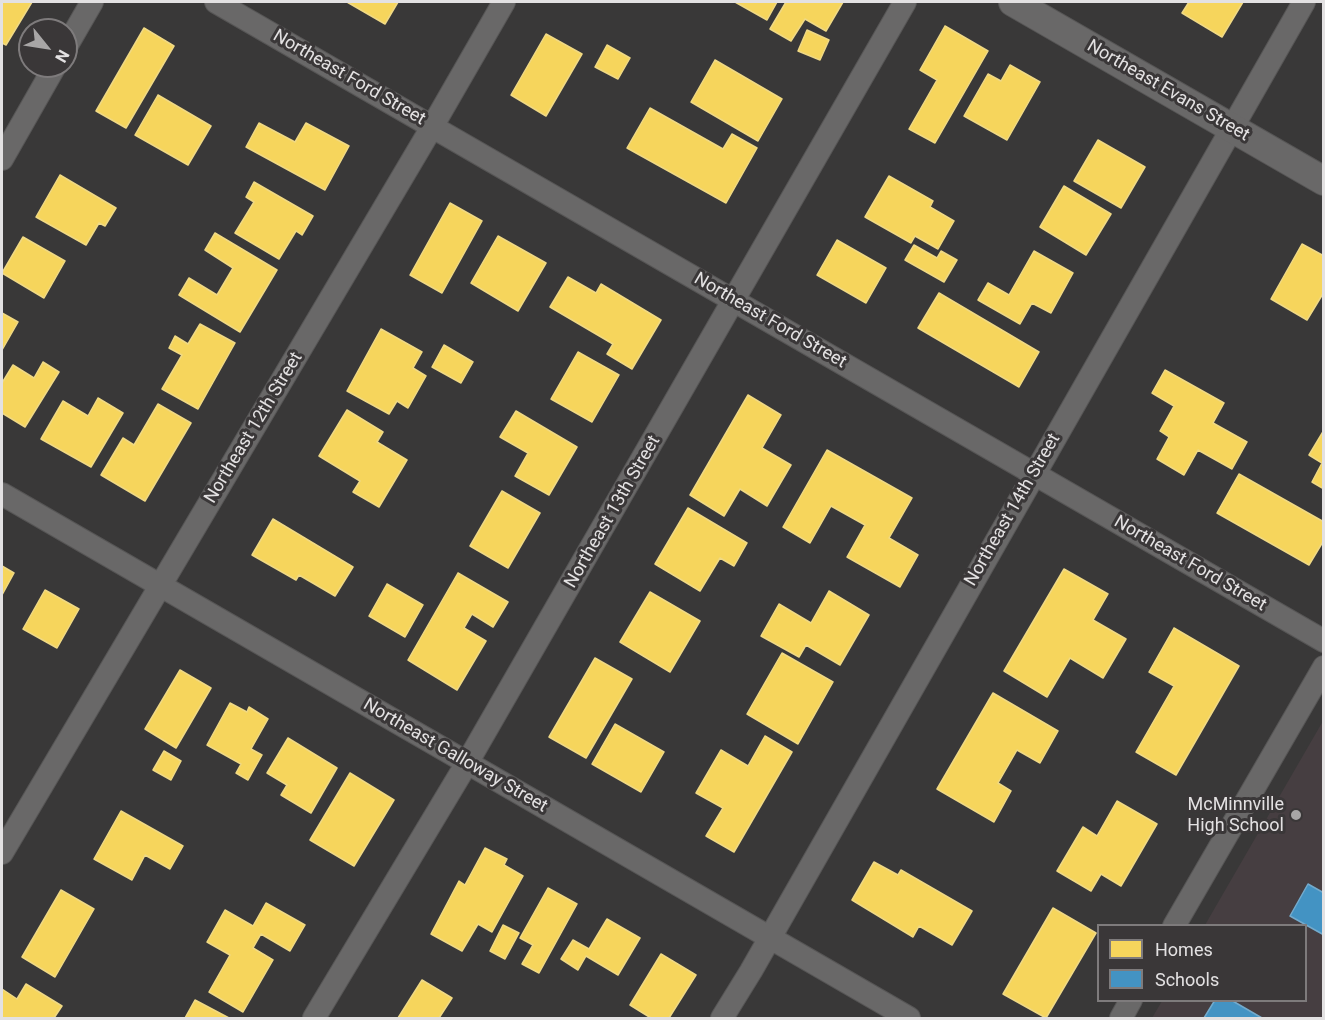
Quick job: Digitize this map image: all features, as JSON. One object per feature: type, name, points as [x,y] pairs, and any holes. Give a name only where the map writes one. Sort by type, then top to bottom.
[{"type":"street","points":[[78,26],[92,2]]},
{"type":"street","name":"Northeast Ford Street","points":[[216,2],[1323,641]]},
{"type":"street","name":"Northeast 12th Street","points":[[2,853],[504,2]]},
{"type":"street","name":"Northeast 13th Street","points":[[314,1018],[467,764],[905,2]]},
{"type":"street","name":"Northeast Evans Street","points":[[1013,2],[1323,181]]},
{"type":"street","name":"Northeast 14th Street","points":[[722,1018],[1304,2]]},
{"type":"street","points":[[2,159],[48,78]]},
{"type":"street","name":"Northeast Galloway Street","points":[[2,494],[909,1018]]},
{"type":"street","points":[[1175,924],[1323,667]]},
{"type":"street","points":[[1121,1018],[1130,1002]]},
{"type":"shaded area","name":"McMinnville High School","points":[[1323,721],[1323,1018],[1152,1018],[1161,1002],[1307,1002],[1307,924],[1206,924]]},
{"type":"building: Homes","points":[[2,2],[32,2],[22,18],[18,18],[18,25],[6,45],[2,43]]},
{"type":"building: Homes","points":[[347,2],[398,2],[385,24]]},
{"type":"building: Homes","points":[[735,2],[777,2],[767,20]]},
{"type":"building: Homes","points":[[786,2],[843,2],[826,31],[805,19],[791,41],[770,29]]},
{"type":"building: Homes","points":[[1189,2],[1243,2],[1222,37],[1182,13]]},
{"type":"building: Homes","points":[[945,26],[988,51],[935,143],[909,129],[937,80],[920,70]]},
{"type":"building: Homes","points":[[144,28],[174,46],[126,128],[96,111]]},
{"type":"building: Homes","points":[[807,30],[829,40],[820,60],[798,51]]},
{"type":"building: Homes","points":[[546,34],[582,54],[546,116],[511,95]]},
{"type":"building: Homes","points":[[607,45],[630,58],[618,79],[595,67]]},
{"type":"building: Homes","points":[[715,60],[782,99],[758,141],[691,102]]},
{"type":"building: Homes","points":[[1010,65],[1040,82],[1007,140],[964,116],[988,74],[1001,81]]},
{"type":"building: Homes","points":[[158,95],[211,126],[188,165],[135,135]]},
{"type":"building: Homes","points":[[650,108],[723,149],[732,134],[757,148],[726,203],[627,148]]},
{"type":"building: Homes","points":[[259,123],[295,142],[306,123],[349,146],[325,190],[246,147]]},
{"type":"building: Homes","points":[[1098,140],[1145,167],[1121,208],[1074,181]]},
{"type":"building: Homes","points":[[60,175],[116,208],[105,226],[99,223],[86,245],[36,217]]},
{"type":"building: Homes","points":[[889,176],[933,201],[930,207],[954,221],[938,249],[915,236],[911,243],[865,217]]},
{"type":"building: Homes","points":[[254,182],[313,216],[302,235],[296,231],[279,259],[235,233],[254,202],[246,197]]},
{"type":"building: Homes","points":[[1064,186],[1111,214],[1086,255],[1040,227]]},
{"type":"building: Homes","points":[[450,203],[482,221],[442,293],[410,275]]},
{"type":"building: Homes","points":[[215,233],[277,270],[240,332],[179,295],[189,278],[217,295],[233,268],[205,250]]},
{"type":"building: Homes","points":[[498,236],[546,263],[518,311],[471,283]]},
{"type":"building: Homes","points":[[23,237],[65,261],[44,298],[2,273]]},
{"type":"building: Homes","points":[[837,240],[886,268],[866,303],[817,275]]},
{"type":"building: Homes","points":[[1302,244],[1324,256],[1324,292],[1307,320],[1271,299]]},
{"type":"building: Homes","points":[[914,245],[937,258],[941,251],[957,260],[944,282],[905,260]]},
{"type":"building: Homes","points":[[1034,251],[1073,273],[1051,313],[1032,303],[1020,324],[978,300],[988,283],[1009,295]]},
{"type":"building: Homes","points":[[568,277],[596,293],[601,284],[661,320],[632,369],[607,354],[613,344],[550,307]]},
{"type":"building: Homes","points":[[939,293],[1039,352],[1019,387],[918,328]]},
{"type":"building: Homes","points":[[2,313],[18,322],[2,350]]},
{"type":"building: Homes","points":[[200,324],[235,343],[198,409],[162,389],[182,355],[169,348],[175,336],[188,344]]},
{"type":"building: Homes","points":[[381,329],[422,352],[413,368],[426,376],[408,408],[397,401],[389,414],[347,391]]},
{"type":"building: Homes","points":[[444,345],[473,362],[461,383],[432,367]]},
{"type":"building: Homes","points":[[578,352],[619,375],[592,422],[551,399]]},
{"type":"building: Homes","points":[[43,362],[59,372],[25,427],[2,413],[2,383],[13,365],[34,378]]},
{"type":"building: Homes","points":[[1165,370],[1224,403],[1213,423],[1247,442],[1232,469],[1198,450],[1184,475],[1157,459],[1169,437],[1160,431],[1174,406],[1152,393]]},
{"type":"building: Homes","points":[[748,395],[781,415],[762,448],[791,465],[767,506],[740,489],[724,516],[690,495]]},
{"type":"building: Homes","points":[[98,398],[123,413],[91,467],[41,439],[63,401],[88,416]]},
{"type":"building: Homes","points":[[158,404],[191,423],[145,501],[101,475],[123,438],[134,445]]},
{"type":"building: Homes","points":[[347,410],[383,432],[377,442],[407,460],[379,507],[353,492],[360,481],[319,456]]},
{"type":"building: Homes","points":[[516,411],[577,447],[549,495],[515,476],[528,453],[500,437]]},
{"type":"building: Homes","points":[[1324,430],[1324,489],[1312,482],[1322,463],[1309,455]]},
{"type":"building: Homes","points":[[827,450],[912,498],[889,538],[918,555],[900,587],[847,557],[865,525],[831,506],[810,543],[783,527]]},
{"type":"building: Homes","points":[[1239,474],[1324,522],[1324,540],[1309,565],[1217,513]]},
{"type":"building: Homes","points":[[502,491],[540,513],[508,568],[470,546]]},
{"type":"building: Homes","points":[[688,508],[747,543],[734,566],[720,558],[700,591],[655,564]]},
{"type":"building: Homes","points":[[273,519],[353,567],[335,596],[299,575],[296,580],[252,555]]},
{"type":"building: Homes","points":[[2,566],[14,573],[2,595]]},
{"type":"building: Homes","points":[[1064,569],[1108,594],[1093,620],[1126,639],[1103,678],[1070,658],[1047,697],[1004,671]]},
{"type":"building: Homes","points":[[458,573],[508,602],[493,627],[472,614],[464,628],[486,641],[457,690],[408,660]]},
{"type":"building: Homes","points":[[387,584],[423,605],[405,637],[369,616]]},
{"type":"building: Homes","points":[[45,590],[79,609],[57,648],[23,629]]},
{"type":"building: Homes","points":[[829,591],[869,615],[840,665],[806,645],[799,657],[761,636],[779,604],[811,623]]},
{"type":"building: Homes","points":[[650,592],[700,621],[670,672],[620,642]]},
{"type":"building: Homes","points":[[1174,628],[1239,666],[1176,775],[1136,752],[1174,686],[1149,672]]},
{"type":"building: Homes","points":[[782,653],[833,682],[798,744],[747,714]]},
{"type":"building: Homes","points":[[595,658],[632,679],[586,758],[549,737]]},
{"type":"building: Homes","points":[[180,670],[211,688],[176,748],[145,729]]},
{"type":"building: Homes","points":[[993,693],[1058,731],[1040,763],[1017,750],[998,783],[1011,791],[994,822],[937,789]]},
{"type":"building: Homes","points":[[230,703],[247,712],[249,707],[268,719],[251,749],[262,755],[248,780],[236,773],[241,764],[207,745]]},
{"type":"building: Homes","points":[[615,724],[664,752],[641,792],[592,764]]},
{"type":"building: Homes","points":[[765,736],[792,752],[734,852],[706,836],[723,808],[696,793],[721,750],[748,766]]},
{"type":"building: Homes","points":[[288,738],[337,768],[311,813],[281,795],[287,785],[267,773]]},
{"type":"building: Homes","points":[[164,751],[181,761],[171,780],[153,770]]},
{"type":"building: Homes","points":[[350,773],[394,800],[354,866],[310,840]]},
{"type":"building: Homes","points":[[1117,801],[1157,824],[1121,886],[1101,874],[1091,891],[1057,871],[1083,827],[1097,836]]},
{"type":"building: Homes","points":[[121,811],[183,846],[170,869],[145,855],[132,880],[94,859]]},
{"type":"building: Homes","points":[[485,848],[507,859],[504,865],[523,876],[492,932],[478,924],[462,951],[431,934],[459,881],[465,885]]},
{"type":"building: Homes","points":[[874,862],[898,875],[901,870],[972,911],[952,945],[919,926],[913,937],[852,900]]},
{"type":"building: Homes","points":[[548,888],[577,904],[539,973],[522,964],[533,945],[520,938]]},
{"type":"building: Homes","points":[[61,890],[94,909],[55,977],[22,957]]},
{"type":"building: Homes","points":[[266,903],[305,925],[290,951],[261,934],[253,948],[273,960],[243,1012],[209,992],[230,955],[207,942],[225,910],[253,926]]},
{"type":"building: Homes","points":[[1053,908],[1096,933],[1046,1018],[1003,994]]},
{"type":"building: Homes","points":[[607,919],[640,938],[618,975],[586,956],[578,970],[561,959],[573,940],[589,949]]},
{"type":"building: Homes","points":[[503,925],[519,933],[505,959],[490,951]]},
{"type":"building: Homes","points":[[661,954],[696,975],[669,1018],[651,1018],[630,1005]]},
{"type":"building: Homes","points":[[422,980],[452,998],[439,1018],[398,1018]]},
{"type":"building: Homes","points":[[26,984],[62,1006],[54,1018],[2,1018],[2,989],[17,999]]},
{"type":"building: Homes","points":[[195,1000],[229,1018],[185,1018]]},
{"type":"building: Schools","points":[[1308,884],[1324,893],[1324,935],[1290,916]]},
{"type":"building: Schools","points":[[1214,1002],[1234,1002],[1262,1018],[1204,1018]]},
{"type":"place","name":"McMinnville High School","points":[[1296,815]]}]
